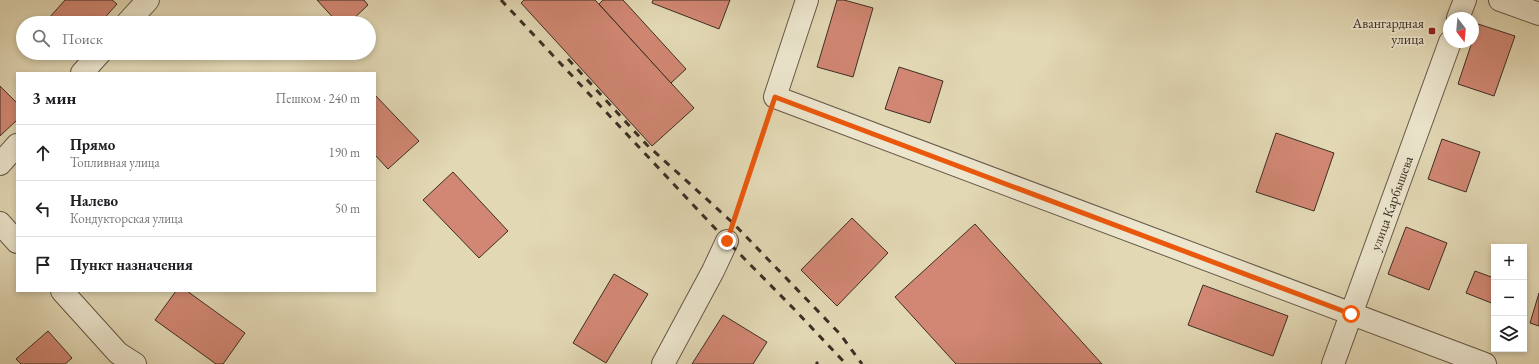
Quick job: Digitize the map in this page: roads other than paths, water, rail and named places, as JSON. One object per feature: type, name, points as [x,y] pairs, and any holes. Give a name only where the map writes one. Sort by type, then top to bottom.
[{"type":"street","points":[[133,16],[148,0]]},
{"type":"street","points":[[807,0],[775,97],[1485,364]]},
{"type":"street","points":[[1460,12],[1465,0]]},
{"type":"street","points":[[1500,0],[1539,14]]},
{"type":"street","name":"улица Карбышева","points":[[1333,364],[1448,48]]},
{"type":"street","points":[[83,72],[94,60]]},
{"type":"street","points":[[0,164],[16,146]]},
{"type":"street","points":[[0,223],[16,241]]},
{"type":"street","points":[[663,364],[713,272],[727,241]]},
{"type":"street","points":[[63,292],[120,360]]},
{"type":"railway","points":[[501,0],[727,241],[846,364]]},
{"type":"railway","points":[[568,59],[647,145],[733,223],[840,334],[862,364]]},
{"type":"place","name":"Авангардная улица","points":[[1432,31]]}]
